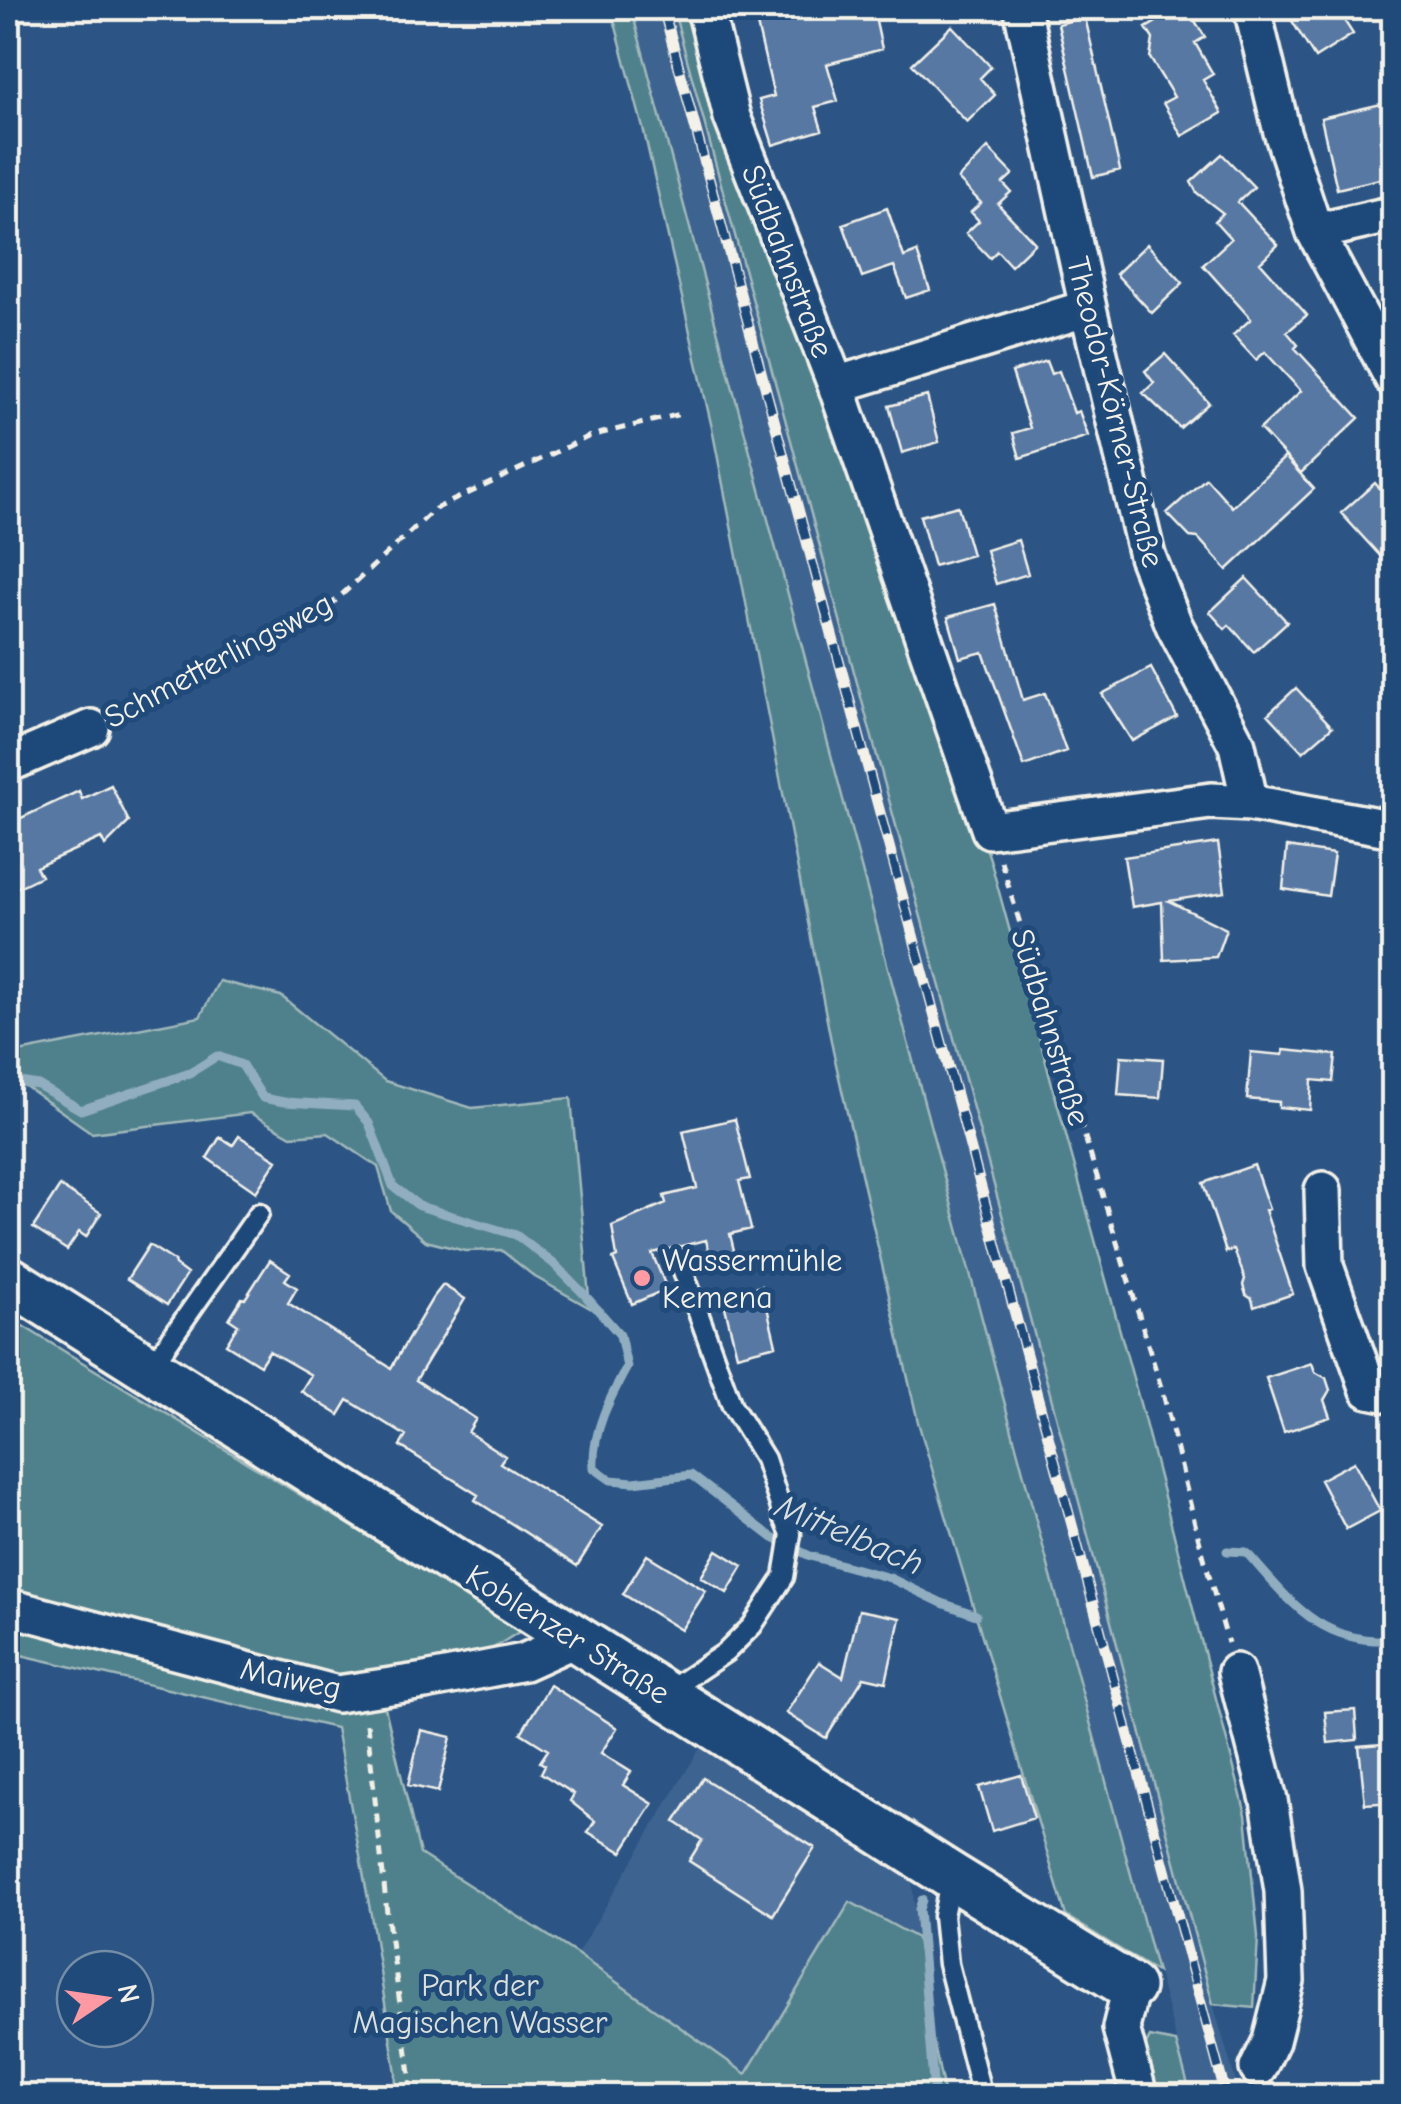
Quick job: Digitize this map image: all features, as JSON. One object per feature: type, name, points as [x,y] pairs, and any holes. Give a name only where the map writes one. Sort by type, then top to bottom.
[{"type":"street","name":"Südbahnstraße","points":[[705,8],[732,118],[836,386],[990,830]]},
{"type":"street","name":"Theodor-Körner-Straße","points":[[1022,8],[1147,556],[1174,625],[1237,746],[1250,803]]},
{"type":"street","points":[[1252,8],[1282,132],[1315,232],[1392,373]]},
{"type":"street","points":[[1315,232],[1394,214]]},
{"type":"street","points":[[836,386],[1088,308]]},
{"type":"street","name":"Schmetterlingsweg","points":[[8,764],[91,728]]},
{"type":"street","points":[[990,830],[1211,801],[1250,803],[1394,829]]},
{"type":"street","points":[[1323,1190],[1324,1266],[1369,1390],[1394,1395]]},
{"type":"street","name":"Koblenzer Straße","points":[[8,1279],[1131,1987]]},
{"type":"street","name":"Maiweg","points":[[8,1606],[337,1694],[524,1662],[576,1639]]},
{"type":"street","points":[[1236,1672],[1269,1800],[1283,1892],[1286,1981],[1271,2042],[1258,2068]]},
{"type":"street","points":[[1131,1987],[1121,2028],[1139,2096]]},
{"type":"lane","points":[[151,1368],[259,1213]]},
{"type":"lane","points":[[663,1694],[726,1652],[752,1626],[784,1577],[791,1534],[766,1459],[732,1406],[679,1260]]},
{"type":"lane","points":[[951,1876],[943,1916],[948,1964],[982,2096]]},
{"type":"path","name":"Schmetterlingsweg","points":[[91,728],[322,613],[436,509],[590,436],[685,413]]},
{"type":"path","name":"Südbahnstraße","points":[[990,830],[1158,1379],[1236,1672]]},
{"type":"path","points":[[363,1691],[410,2096]]},
{"type":"shaded area","points":[[631,8],[673,8],[1240,2096],[1191,2096]]},
{"type":"shaded area","points":[[700,1748],[912,1879],[917,1938],[850,1903],[746,2074],[577,1954]]},
{"type":"green space","points":[[611,8],[631,8],[1157,1972],[1066,1916],[918,1422],[833,1051],[712,428],[644,132]]},
{"type":"green space","points":[[673,8],[692,8],[836,410],[990,859],[1141,1407],[1246,1815],[1258,1937],[1254,2008],[1213,2004]]},
{"type":"green space","points":[[219,981],[281,996],[385,1081],[472,1108],[571,1098],[590,1308],[535,1277],[501,1250],[465,1251],[426,1241],[391,1211],[378,1167],[328,1133],[291,1136],[250,1113],[92,1133],[8,1074],[8,1054],[200,1017]]},
{"type":"green space","name":"Park der Magischen Wasser","points":[[8,1317],[522,1630],[444,1679],[382,1695],[420,1854],[577,1954],[746,2074],[850,1902],[917,1938],[945,2096],[395,2096],[396,2073],[371,1915],[336,1728],[8,1652]]},
{"type":"green space","points":[[1150,2037],[1176,2042],[1191,2096],[1147,2096],[1138,2060]]},
{"type":"building","points":[[753,8],[873,8],[882,49],[827,64],[838,101],[815,107],[822,130],[773,145],[759,100],[774,96]]},
{"type":"building","points":[[1148,8],[1187,8],[1205,37],[1195,43],[1213,74],[1203,80],[1222,113],[1182,136],[1163,103],[1174,97],[1150,58],[1153,39],[1146,28],[1156,22]]},
{"type":"building","points":[[1284,8],[1336,8],[1353,34],[1315,58]]},
{"type":"building","points":[[1085,17],[1120,170],[1093,177],[1058,24]]},
{"type":"building","points":[[952,26],[991,67],[980,78],[995,95],[967,122],[912,64]]},
{"type":"building","points":[[1394,101],[1394,137],[1380,140],[1388,177],[1337,189],[1321,118]]},
{"type":"building","points":[[988,148],[1013,174],[1003,183],[1011,192],[998,204],[1035,243],[1011,266],[997,251],[990,258],[966,233],[979,221],[971,212],[981,203],[958,179]]},
{"type":"building","points":[[1222,154],[1254,187],[1238,202],[1278,245],[1260,262],[1307,315],[1287,332],[1298,345],[1295,348],[1359,418],[1301,473],[1260,429],[1301,391],[1265,352],[1256,360],[1233,335],[1251,319],[1203,265],[1231,239],[1215,221],[1223,213],[1197,193],[1191,182]]},
{"type":"building","points":[[887,208],[904,257],[917,252],[930,290],[906,298],[894,266],[862,277],[843,224]]},
{"type":"building","points":[[1147,244],[1183,283],[1152,313],[1116,274]]},
{"type":"building","points":[[1165,354],[1209,403],[1180,428],[1143,393],[1154,383],[1145,371]]},
{"type":"building","points":[[1046,361],[1051,374],[1059,371],[1074,413],[1079,411],[1088,436],[1020,458],[1013,433],[1030,428],[1012,372]]},
{"type":"building","points":[[927,396],[939,442],[902,453],[889,406]]},
{"type":"building","points":[[1285,457],[1314,489],[1227,570],[1198,538],[1190,537],[1167,513],[1206,478],[1232,507]]},
{"type":"building","points":[[1375,483],[1394,504],[1394,571],[1341,513]]},
{"type":"building","points":[[958,506],[972,555],[934,566],[920,516]]},
{"type":"building","points":[[1018,540],[1028,574],[996,584],[986,550]]},
{"type":"building","points":[[1246,578],[1287,622],[1254,652],[1229,625],[1225,629],[1210,612]]},
{"type":"building","points":[[995,604],[1023,700],[1045,693],[1066,751],[1024,766],[983,652],[960,658],[948,617]]},
{"type":"building","points":[[1151,668],[1177,717],[1132,741],[1102,694]]},
{"type":"building","points":[[1296,688],[1332,727],[1303,752],[1268,714]]},
{"type":"building","points":[[111,785],[129,822],[105,846],[101,838],[36,867],[41,876],[8,892],[8,824],[79,791],[82,799]]},
{"type":"building","points":[[1218,843],[1225,892],[1169,901],[1226,929],[1216,957],[1164,960],[1162,902],[1132,907],[1124,857]]},
{"type":"building","points":[[1287,847],[1334,854],[1328,896],[1283,889]]},
{"type":"building","points":[[1284,1050],[1336,1055],[1333,1082],[1312,1080],[1310,1110],[1247,1099],[1251,1052],[1283,1055]]},
{"type":"building","points":[[1121,1056],[1163,1059],[1160,1098],[1118,1095]]},
{"type":"building","points":[[735,1119],[750,1179],[739,1181],[751,1229],[730,1234],[737,1263],[713,1269],[706,1240],[652,1253],[667,1289],[632,1304],[613,1259],[617,1257],[612,1226],[666,1203],[664,1196],[697,1188],[683,1131]]},
{"type":"building","points":[[239,1136],[277,1160],[256,1192],[207,1158],[220,1137],[233,1145]]},
{"type":"building","points":[[1254,1165],[1293,1294],[1254,1307],[1246,1295],[1245,1279],[1234,1249],[1226,1252],[1203,1183]]},
{"type":"building","points":[[60,1186],[101,1213],[86,1237],[79,1232],[67,1250],[33,1228]]},
{"type":"building","points":[[149,1245],[187,1274],[167,1305],[127,1279]]},
{"type":"building","points":[[270,1260],[290,1273],[285,1280],[297,1288],[288,1303],[391,1368],[443,1285],[465,1299],[416,1380],[476,1419],[468,1432],[505,1456],[500,1463],[602,1527],[577,1566],[475,1500],[478,1495],[400,1446],[406,1436],[348,1400],[339,1415],[301,1391],[311,1375],[269,1351],[260,1365],[226,1344],[238,1325],[229,1319]]},
{"type":"building","points":[[762,1286],[776,1345],[737,1355],[722,1295]]},
{"type":"building","points":[[1312,1363],[1315,1372],[1326,1378],[1330,1390],[1324,1400],[1330,1417],[1284,1432],[1266,1378]]},
{"type":"building","points":[[1354,1462],[1380,1511],[1346,1529],[1320,1480]]},
{"type":"building","points":[[717,1550],[743,1566],[727,1593],[701,1577]]},
{"type":"building","points":[[647,1555],[706,1591],[681,1630],[623,1594]]},
{"type":"building","points":[[859,1610],[900,1618],[886,1682],[864,1677],[826,1738],[786,1713],[819,1662],[843,1677]]},
{"type":"building","points":[[550,1685],[617,1728],[601,1753],[631,1772],[623,1785],[653,1804],[622,1852],[588,1832],[595,1821],[570,1801],[574,1794],[541,1773],[545,1765],[540,1762],[548,1750],[521,1733]]},
{"type":"building","points":[[1355,1710],[1357,1740],[1328,1743],[1325,1712]]},
{"type":"building","points":[[421,1730],[451,1737],[438,1792],[408,1785]]},
{"type":"building","points":[[1394,1743],[1394,1802],[1365,1804],[1359,1746]]},
{"type":"building","points":[[1021,1775],[1034,1818],[992,1831],[979,1787]]},
{"type":"building","points":[[703,1778],[815,1848],[773,1915],[689,1861],[702,1840],[675,1822]]},
{"type":"waterway","name":"Mittelbach","points":[[8,1080],[38,1085],[81,1110],[190,1073],[217,1056],[242,1065],[263,1098],[355,1106],[369,1123],[393,1186],[419,1206],[516,1235],[554,1264],[620,1335],[627,1367],[599,1428],[594,1468],[611,1480],[634,1482],[691,1475],[773,1538],[810,1556],[890,1578],[976,1615]]},
{"type":"waterway","name":"Mittelbach","points":[[1227,1551],[1246,1552],[1293,1603],[1326,1627],[1368,1640],[1394,1640]]},
{"type":"waterway","points":[[922,1900],[919,1909],[934,2096]]},
{"type":"railway","points":[[663,8],[1226,2096]]},
{"type":"place","name":"Wassermühle Kemena","points":[[642,1278]]}]
